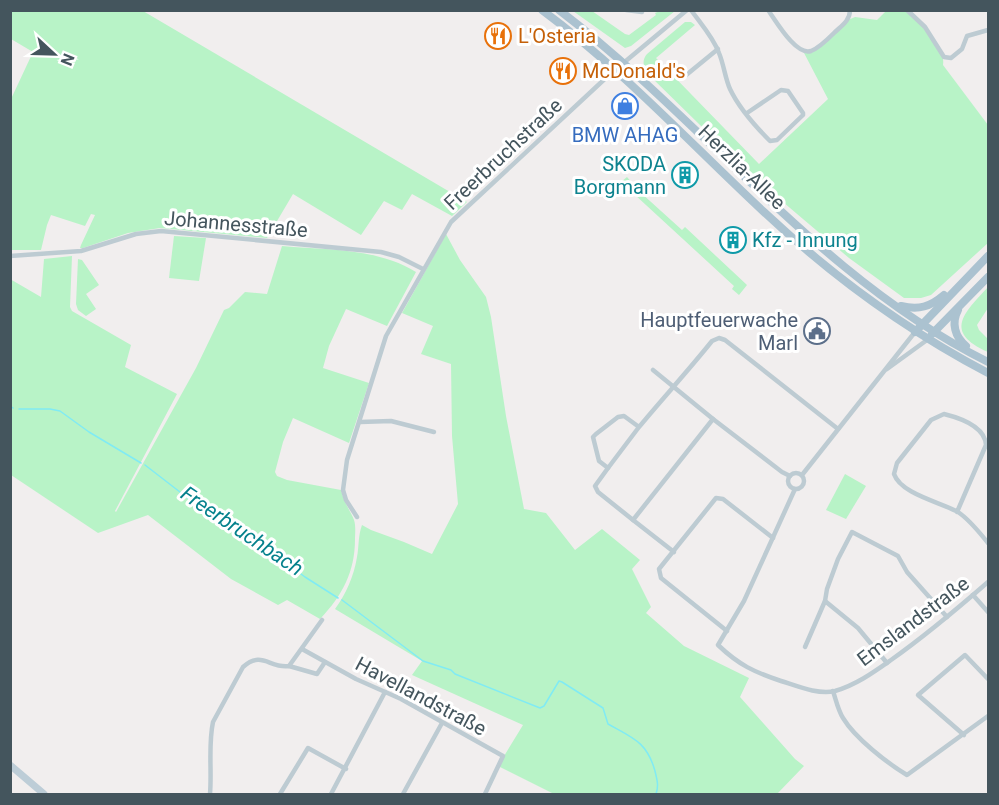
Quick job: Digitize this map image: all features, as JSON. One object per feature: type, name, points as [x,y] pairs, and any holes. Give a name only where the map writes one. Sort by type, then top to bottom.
[{"type":"main road","name":"Herzlia-Allee","points":[[542,10],[573,33],[615,71],[799,243],[869,300],[915,332],[988,373]]},
{"type":"main road","name":"Herzlia-Allee","points":[[559,10],[625,63],[801,231],[866,284],[934,332],[988,362]]},
{"type":"main road","points":[[896,305],[921,308],[934,303],[988,256]]},
{"type":"main road","points":[[915,332],[971,272]]},
{"type":"main road","points":[[927,339],[988,276]]},
{"type":"main road","points":[[965,299],[956,313],[954,328],[959,340],[979,357]]},
{"type":"street","points":[[626,10],[642,12]]},
{"type":"street","name":"Freerbruchstraße","points":[[357,518],[343,490],[347,460],[387,336],[451,222],[615,71],[689,10]]},
{"type":"street","points":[[689,10],[718,49],[730,89],[752,122],[770,141],[777,140],[803,115],[788,91],[784,90],[747,113]]},
{"type":"street","points":[[768,10],[794,46],[803,51],[812,51],[827,40],[848,20],[850,10]]},
{"type":"street","points":[[907,10],[925,27],[944,57],[951,58],[960,52],[967,36],[988,30]]},
{"type":"street","points":[[685,76],[718,49]]},
{"type":"street","name":"Johannesstraße","points":[[10,256],[81,251],[136,234],[161,231],[381,252],[399,257],[423,269]]},
{"type":"street","points":[[802,475],[915,332]]},
{"type":"street","points":[[674,552],[598,492],[595,486],[668,391],[712,341],[719,338],[725,340],[838,429]]},
{"type":"street","points":[[882,372],[927,339]]},
{"type":"street","points":[[652,370],[712,419],[790,476]]},
{"type":"street","points":[[957,512],[986,445],[986,438],[979,429],[944,414],[931,420],[897,463],[894,474],[896,480],[905,488],[957,512],[967,519],[988,543]]},
{"type":"street","points":[[608,468],[598,460],[593,437],[618,417],[624,416],[639,428]]},
{"type":"street","points":[[633,520],[712,419]]},
{"type":"street","points":[[360,422],[391,422],[434,432]]},
{"type":"street","points":[[795,489],[789,485],[790,476],[797,473],[802,475]]},
{"type":"street","points":[[802,475],[804,483],[795,489],[773,538],[718,645],[738,663],[752,671],[801,687],[833,692],[847,724],[874,750],[907,775],[988,717]]},
{"type":"street","points":[[727,631],[661,578],[659,569],[716,498],[723,499],[773,538]]},
{"type":"street","points":[[805,647],[825,601],[838,559],[852,532],[898,556],[907,572],[946,617]]},
{"type":"street","name":"Emslandstraße","points":[[833,692],[857,682],[917,642],[988,582]]},
{"type":"street","points":[[973,595],[988,612]]},
{"type":"street","points":[[825,601],[858,628],[887,663]]},
{"type":"street","points":[[210,795],[213,722],[243,667],[250,661],[260,659],[284,667],[289,666],[322,620]]},
{"type":"street","name":"Havellandstraße","points":[[302,649],[401,699],[503,756],[484,795]]},
{"type":"street","points":[[964,735],[918,695],[966,655],[988,679]]},
{"type":"street","name":"Havellandstraße","points":[[289,666],[317,674],[325,662]]},
{"type":"street","points":[[331,795],[385,692]]},
{"type":"street","points":[[403,795],[442,723]]},
{"type":"street","points":[[280,795],[308,748],[346,769]]},
{"type":"street","points":[[10,765],[44,795]]},
{"type":"green space","points":[[10,11],[143,11],[467,202],[452,216],[412,194],[402,210],[384,201],[361,235],[293,194],[267,238],[160,228],[128,233],[83,248],[80,248],[95,215],[91,214],[85,226],[51,215],[41,250],[11,250],[11,99],[33,52],[11,39]]},
{"type":"green space","points":[[573,11],[592,11],[629,35],[656,15],[655,13],[675,11],[631,46],[625,48]]},
{"type":"green space","points":[[886,11],[907,11],[925,28],[941,50],[943,65],[988,125],[988,243],[931,295],[921,298],[904,298],[849,258],[750,174],[651,77],[644,63],[647,54],[685,22],[695,25],[656,58],[759,164],[828,99],[803,51],[812,51],[848,20],[855,17],[877,20]]},
{"type":"green space","points":[[627,177],[682,230],[685,227],[747,285],[739,295],[732,289],[734,286],[621,182]]},
{"type":"green space","points":[[446,234],[460,260],[486,297],[524,509],[546,513],[575,550],[602,529],[640,560],[632,569],[651,607],[646,613],[684,646],[749,678],[740,697],[795,759],[804,766],[777,794],[554,794],[498,766],[523,725],[412,675],[422,661],[335,609],[354,571],[362,525],[432,554],[458,504],[452,436],[451,364],[421,354],[433,326],[402,313]]},
{"type":"green space","points":[[174,236],[206,238],[199,281],[169,278]]},
{"type":"green space","points":[[282,246],[368,254],[401,264],[416,272],[387,326],[346,309],[329,346],[323,368],[369,383],[349,443],[293,418],[283,442],[275,472],[277,476],[341,490],[355,522],[353,562],[350,573],[341,592],[320,619],[287,600],[278,605],[231,579],[148,515],[98,533],[11,475],[10,279],[41,297],[44,259],[72,256],[70,307],[72,311],[131,345],[125,367],[177,394],[116,512],[196,368],[224,310],[245,292],[267,294]]},
{"type":"green space","points":[[78,259],[82,260],[99,285],[86,294],[96,309],[86,316],[78,310],[76,304]]},
{"type":"green space","points":[[988,287],[988,308],[977,325],[988,339],[988,352],[974,345],[966,337],[962,330],[962,322],[972,305]]},
{"type":"green space","points":[[845,474],[866,486],[846,519],[826,510]]},
{"type":"waterway","name":"Freerbruchbach","points":[[19,409],[60,411],[89,432],[141,463]]},
{"type":"waterway","name":"Freerbruchbach","points":[[145,465],[189,499],[247,533],[305,577],[338,598]]},
{"type":"waterway","name":"Freerbruchbach","points":[[342,600],[423,661],[451,670],[455,674],[540,708],[544,706],[559,681],[562,682],[603,708],[608,724],[632,737],[643,747],[655,771],[658,785],[656,794]]},
{"type":"place","name":"L'Osteria","points":[[498,36]]},
{"type":"place","name":"McDonald's","points":[[563,71]]},
{"type":"place","name":"BMW AHAG","points":[[625,106]]},
{"type":"place","name":"SKODA Borgmann","points":[[685,175]]},
{"type":"place","name":"Kfz - Innung","points":[[733,240]]},
{"type":"place","name":"Hauptfeuerwache Marl","points":[[817,331]]}]
